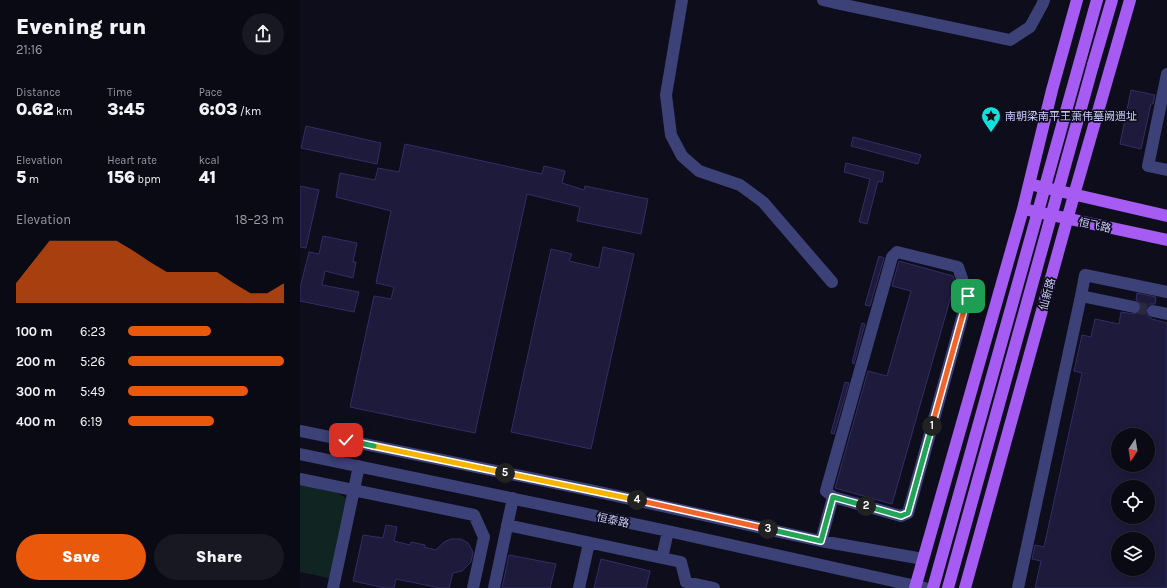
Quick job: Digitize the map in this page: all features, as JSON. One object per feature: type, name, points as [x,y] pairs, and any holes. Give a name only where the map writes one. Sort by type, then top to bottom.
[{"type":"main road","points":[[1066,41],[1072,0]]},
{"type":"main road","points":[[919,587],[923,559],[1029,184],[1077,0]]},
{"type":"main road","points":[[933,588],[1097,0]]},
{"type":"main road","name":"仙新路","points":[[948,588],[1112,0]]},
{"type":"main road","name":"仙新路","points":[[966,588],[1067,219],[1130,0]]},
{"type":"main road","points":[[1029,184],[1167,216]]},
{"type":"main road","name":"恒飞路","points":[[1022,209],[1167,240]]},
{"type":"street","points":[[682,0],[666,95],[670,135],[682,156],[700,171],[740,185],[763,202],[832,282]]},
{"type":"street","points":[[822,0],[841,2],[1010,40],[1030,27],[1044,0]]},
{"type":"street","points":[[1167,74],[1148,166],[1167,170]]},
{"type":"street","points":[[897,252],[958,267],[968,296],[908,513],[901,516],[833,497],[826,491],[892,257],[897,252]]},
{"type":"street","points":[[1018,588],[1085,275],[1167,292]]},
{"type":"street","points":[[1081,296],[1134,307]]},
{"type":"street","points":[[1153,311],[1167,314]]},
{"type":"street","points":[[300,431],[594,491],[821,541],[923,559]]},
{"type":"street","name":"恒泰路","points":[[300,454],[668,531],[919,587]]},
{"type":"street","points":[[333,588],[359,466]]},
{"type":"street","points":[[300,479],[474,515],[484,537],[473,588]]},
{"type":"street","points":[[821,541],[833,497]]},
{"type":"street","points":[[494,588],[513,498]]},
{"type":"street","points":[[507,525],[681,562],[686,582],[714,588]]},
{"type":"street","points":[[662,558],[668,531]]},
{"type":"street","points":[[579,588],[589,542]]},
{"type":"green space","points":[[300,485],[337,493],[346,498],[329,578],[300,572]]},
{"type":"building","points":[[1131,90],[1155,95],[1153,104],[1151,104],[1141,149],[1120,144]]},
{"type":"building","points":[[306,126],[381,143],[377,164],[301,148]]},
{"type":"building","points":[[853,137],[921,155],[918,164],[851,146]]},
{"type":"building","points":[[405,144],[542,174],[544,166],[565,171],[562,183],[584,190],[585,186],[648,199],[641,234],[577,221],[580,207],[527,194],[475,433],[350,407],[374,296],[391,299],[394,287],[376,283],[391,211],[336,197],[340,173],[375,180],[378,168],[399,172]]},
{"type":"building","points":[[846,163],[884,172],[882,182],[878,181],[867,224],[859,222],[870,179],[844,172]]},
{"type":"building","points":[[300,186],[319,190],[306,248],[300,247]]},
{"type":"building","points":[[323,236],[357,243],[353,262],[356,262],[353,278],[325,271],[322,285],[359,292],[354,312],[300,301],[300,288],[309,252],[319,254]]},
{"type":"building","points":[[603,247],[634,254],[591,449],[511,432],[551,249],[572,254],[569,261],[599,268]]},
{"type":"building","points":[[879,256],[884,258],[870,306],[865,305]]},
{"type":"building","points":[[899,261],[953,276],[955,282],[892,504],[835,488],[868,371],[887,376],[911,291],[892,286]]},
{"type":"building","points":[[1137,293],[1156,297],[1155,304],[1150,304],[1147,306],[1146,314],[1152,319],[1167,323],[1167,588],[1035,588],[1041,561],[1032,559],[1035,545],[1044,547],[1082,373],[1074,371],[1082,335],[1091,337],[1095,319],[1119,324],[1121,312],[1133,314],[1139,312],[1141,305],[1136,300]]},
{"type":"building","points":[[862,323],[865,324],[854,364],[852,363]]},
{"type":"building","points":[[845,382],[849,383],[834,434],[831,433]]},
{"type":"building","points":[[386,525],[397,527],[394,541],[410,545],[411,542],[425,545],[424,547],[436,550],[444,542],[451,539],[461,539],[468,543],[472,550],[473,553],[471,562],[462,571],[453,573],[449,588],[440,588],[396,579],[394,588],[385,588],[353,581],[363,535],[383,538]]},
{"type":"building","points":[[509,555],[556,564],[550,588],[502,588]]},
{"type":"building","points":[[601,559],[650,571],[646,588],[594,588]]},
{"type":"tunnel","points":[[1134,307],[1153,311]]},
{"type":"place","name":"南朝梁南平王萧伟墓阙遗址","points":[[991,133]]},
{"type":"route","points":[[346,440],[594,491],[821,541],[833,497],[901,516],[908,513],[968,296]]}]
